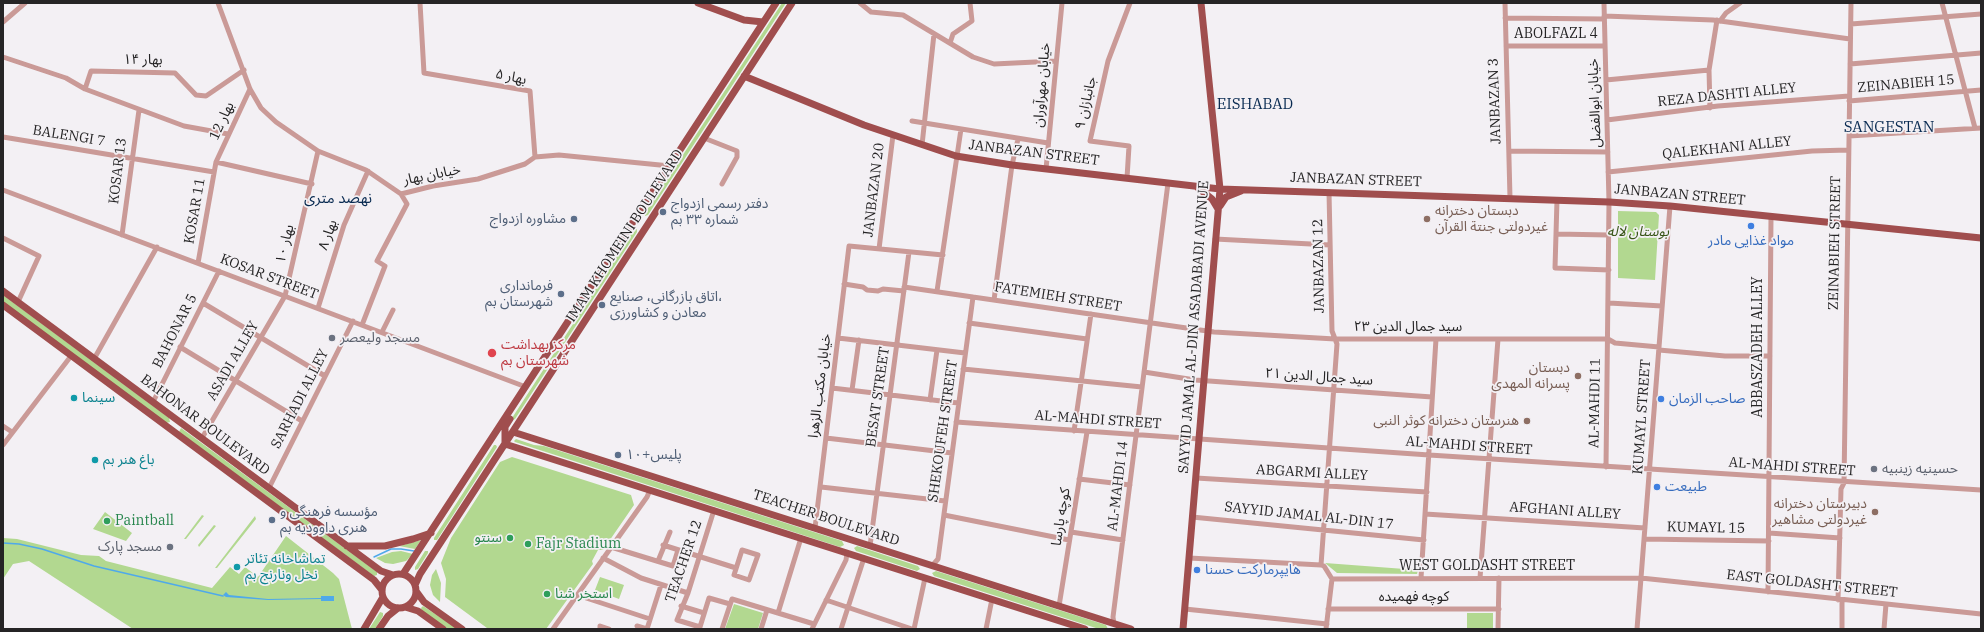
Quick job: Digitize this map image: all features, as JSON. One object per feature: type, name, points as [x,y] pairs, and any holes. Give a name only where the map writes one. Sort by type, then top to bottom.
[{"type":"main road","points":[[698,3],[744,20],[763,22]]},
{"type":"main road","name":"IMAM KHOMEINI BOULEVARD","points":[[403,574],[776,3]]},
{"type":"main road","name":"IMAM KHOMEINI BOULEVARD","points":[[416,588],[436,549],[792,3]]},
{"type":"main road","name":"SAYYID JAMAL AL-DIN ASADABADI AVENUE","points":[[1183,629],[1220,189],[1201,3]]},
{"type":"main road","name":"JANBAZAN STREET","points":[[744,76],[922,145],[956,156],[1012,164],[1220,189],[1609,202],[1670,206],[1981,238]]},
{"type":"main road","points":[[1195,186],[1212,199],[1218,210],[1226,197],[1246,190]]},
{"type":"main road","points":[[635,219],[647,226]]},
{"type":"main road","name":"BAHONAR BOULEVARD","points":[[3,291],[381,571],[393,575]]},
{"type":"main road","name":"BAHONAR BOULEVARD","points":[[3,305],[374,580],[382,593]]},
{"type":"main road","points":[[505,444],[505,427],[546,362],[548,353]]},
{"type":"main road","points":[[171,430],[178,421]]},
{"type":"main road","points":[[505,427],[518,424]]},
{"type":"main road","points":[[491,440],[513,432]]},
{"type":"main road","name":"TEACHER BOULEVARD","points":[[513,432],[1059,606],[1113,626],[1131,629]]},
{"type":"main road","name":"TEACHER BOULEVARD","points":[[505,444],[1085,629]]},
{"type":"main road","points":[[347,546],[371,547],[395,544],[431,533]]},
{"type":"main road","points":[[847,553],[851,540]]},
{"type":"main road","points":[[425,542],[436,549]]},
{"type":"main road","points":[[925,578],[927,571],[932,566]]},
{"type":"main road","points":[[364,629],[376,611],[385,581],[393,575],[403,574],[409,577],[424,602],[462,629]]},
{"type":"main road","points":[[380,629],[387,617],[413,601],[416,588]]},
{"type":"main road","points":[[382,593],[389,605],[418,611],[443,629]]},
{"type":"main road","points":[[376,611],[382,612],[387,617]]},
{"type":"street","points":[[3,22],[25,3]]},
{"type":"street","name":"خیابان بهار","points":[[218,3],[250,89],[261,108],[276,122],[318,151],[368,171],[400,194],[432,186],[478,179],[525,164],[535,157],[559,155],[670,166]]},
{"type":"street","name":"بهار ۵","points":[[420,3],[424,73],[530,91],[535,157]]},
{"type":"street","points":[[860,3],[871,12],[903,15],[973,57],[994,64],[1056,62]]},
{"type":"street","points":[[950,43],[953,34],[972,21],[970,3]]},
{"type":"street","name":"خیابان مهرآوران","points":[[1046,168],[1062,3]]},
{"type":"street","name":"جانبازان ۹","points":[[1126,178],[1129,146],[1090,141],[1108,61],[1130,3]]},
{"type":"street","name":"JANBAZAN 3","points":[[1505,3],[1510,198]]},
{"type":"street","name":"خیابان ابوالفضل","points":[[1604,3],[1609,202],[1609,270]]},
{"type":"street","points":[[1710,108],[1710,70],[1719,21],[1726,13],[1740,3]]},
{"type":"street","name":"ZEINABIEH STREET","points":[[1842,629],[1840,600],[1840,538],[1842,489],[1844,483],[1851,3]]},
{"type":"street","points":[[1849,136],[1978,128],[1966,92],[1942,3]]},
{"type":"street","points":[[1851,24],[1981,14]]},
{"type":"street","points":[[1505,18],[1604,17],[1719,21],[1850,39]]},
{"type":"street","points":[[922,145],[934,34]]},
{"type":"street","name":"ABOLFAZL 4","points":[[1506,46],[1605,46]]},
{"type":"street","points":[[1850,64],[1981,53]]},
{"type":"street","points":[[3,57],[66,78],[85,89],[184,126],[228,134]]},
{"type":"street","name":"بهار ۱۴","points":[[85,89],[92,71],[175,73],[196,95],[206,96],[244,70]]},
{"type":"street","points":[[1606,80],[1710,70]]},
{"type":"street","name":"بهار 12","points":[[216,162],[250,89]]},
{"type":"street","name":"ZEINABIEH 15","points":[[1849,99],[1981,90]]},
{"type":"street","name":"REZA DASHTI ALLEY","points":[[1607,120],[1710,108],[1849,99]]},
{"type":"street","name":"KOSAR 13","points":[[122,235],[139,110]]},
{"type":"street","points":[[912,121],[1048,143]]},
{"type":"street","points":[[938,291],[961,129]]},
{"type":"street","name":"JANBAZAN 20","points":[[879,249],[893,135]]},
{"type":"street","name":"BALENGI 7","points":[[3,137],[214,172]]},
{"type":"street","points":[[704,138],[737,151],[737,157],[722,184]]},
{"type":"street","points":[[994,300],[1012,164],[1018,139]]},
{"type":"street","name":"QALEKHANI ALLEY","points":[[1608,172],[1812,151],[1848,150]]},
{"type":"street","name":"بهار ۱۰","points":[[285,296],[312,184],[318,151]]},
{"type":"street","points":[[1509,151],[1608,152]]},
{"type":"street","points":[[216,162],[312,184]]},
{"type":"street","name":"KOSAR 11","points":[[198,263],[216,162]]},
{"type":"street","name":"بهار ۸","points":[[318,308],[337,245],[368,171]]},
{"type":"street","name":"AL-MAHDI 14","points":[[1113,626],[1168,183]]},
{"type":"street","name":"KOSAR STREET","points":[[3,190],[526,387]]},
{"type":"street","name":"JANBAZAN 12","points":[[1321,565],[1337,344],[1332,331],[1329,192]]},
{"type":"street","points":[[362,325],[385,266],[377,261],[408,204],[400,194]]},
{"type":"street","points":[[1557,200],[1555,268],[1609,270]]},
{"type":"street","name":"KUMAYL STREET","points":[[1637,629],[1670,206]]},
{"type":"street","name":"ABBASZADEH ALLEY","points":[[1768,592],[1771,216]]},
{"type":"street","points":[[1556,234],[1609,235]]},
{"type":"street","points":[[3,238],[39,256],[18,302]]},
{"type":"street","points":[[1215,239],[1330,245]]},
{"type":"street","name":"خیابان مکتب الزهرا","points":[[815,528],[849,246],[879,249]]},
{"type":"street","points":[[94,359],[156,248]]},
{"type":"street","points":[[879,249],[943,255]]},
{"type":"street","name":"BESAT STREET","points":[[870,546],[909,252]]},
{"type":"street","name":"AL-MAHDI 11","points":[[1606,467],[1609,270]]},
{"type":"street","name":"BAHONAR 5","points":[[152,402],[219,271]]},
{"type":"street","name":"FATEMIEH STREET","points":[[844,284],[862,287],[872,291],[883,289],[904,289],[938,291],[1208,332]]},
{"type":"street","name":"ASADI ALLEY","points":[[202,438],[285,296]]},
{"type":"street","name":"SHEKOUFEH STREET","points":[[932,566],[938,559],[973,297]]},
{"type":"street","points":[[203,303],[325,376]]},
{"type":"street","points":[[1609,303],[1662,306]]},
{"type":"street","points":[[382,332],[393,310]]},
{"type":"street","points":[[1074,431],[1091,314]]},
{"type":"street","name":"SARHADI ALLEY","points":[[269,488],[353,321]]},
{"type":"street","points":[[969,323],[1087,339]]},
{"type":"street","name":"سید جمال الدین ۲۳","points":[[1208,332],[1335,339],[1608,339],[1615,343],[1725,356],[1770,356]]},
{"type":"street","points":[[838,338],[965,353]]},
{"type":"street","points":[[1421,578],[1436,339]]},
{"type":"street","points":[[1480,578],[1498,339]]},
{"type":"street","points":[[852,390],[858,340]]},
{"type":"street","points":[[180,347],[302,421]]},
{"type":"street","points":[[930,400],[937,350]]},
{"type":"street","points":[[3,445],[71,356]]},
{"type":"street","points":[[963,369],[1142,387]]},
{"type":"street","name":"سید جمال الدین ۲۱","points":[[1144,372],[1204,381],[1432,397]]},
{"type":"street","points":[[832,388],[958,403]]},
{"type":"street","name":"AL-MAHDI STREET","points":[[956,422],[1489,460],[1844,483],[1981,490]]},
{"type":"street","points":[[3,426],[12,432]]},
{"type":"street","name":"کوچه پارسا","points":[[1059,606],[1087,432]]},
{"type":"street","points":[[826,438],[952,453]]},
{"type":"street","name":"ABGARMI ALLEY","points":[[1196,478],[1427,492]]},
{"type":"street","points":[[1079,479],[1130,485]]},
{"type":"street","points":[[821,487],[945,501]]},
{"type":"street","points":[[553,629],[647,497],[650,490]]},
{"type":"street","name":"TEACHER 12","points":[[704,613],[700,627],[677,620],[681,606],[688,592],[714,510]]},
{"type":"street","name":"AFGHANI ALLEY","points":[[1425,514],[1645,528]]},
{"type":"street","points":[[944,515],[1069,540]]},
{"type":"street","name":"SAYYID JAMAL AL-DIN 17","points":[[1192,517],[1424,540]]},
{"type":"street","points":[[658,561],[663,545],[670,532]]},
{"type":"street","points":[[1071,532],[1123,540]]},
{"type":"street","points":[[1769,533],[1840,538]]},
{"type":"street","points":[[778,613],[802,538]]},
{"type":"street","name":"KUMAYL 15","points":[[1644,539],[1769,541]]},
{"type":"street","points":[[663,545],[736,568]]},
{"type":"street","points":[[611,547],[673,566],[678,550]]},
{"type":"street","points":[[742,550],[758,555],[749,580],[734,575],[736,568],[742,550]]},
{"type":"street","points":[[681,606],[704,613],[709,598],[731,601],[778,613],[813,627],[846,560],[847,553]]},
{"type":"street","points":[[603,558],[625,568],[627,572],[661,585],[688,592]]},
{"type":"street","points":[[841,629],[864,558]]},
{"type":"street","points":[[1185,609],[1326,626],[1332,579],[1324,566],[1321,565],[1189,558]]},
{"type":"street","points":[[826,600],[913,629],[925,578]]},
{"type":"street","points":[[1498,629],[1499,578]]},
{"type":"street","name":"WEST GOLDASHT STREET","points":[[1332,579],[1641,578]]},
{"type":"street","name":"EAST GOLDASHT STREET","points":[[1641,578],[1981,614]]},
{"type":"street","points":[[640,616],[637,627],[647,629],[661,585]]},
{"type":"street","points":[[577,595],[650,619]]},
{"type":"street","points":[[986,629],[992,599]]},
{"type":"street","points":[[722,629],[731,601]]},
{"type":"street","points":[[1884,629],[1886,604]]},
{"type":"street","name":"کوچه فهمیده","points":[[1328,609],[1499,609]]},
{"type":"street","points":[[761,629],[767,610]]},
{"type":"street","points":[[600,629],[600,626],[609,629]]},
{"type":"green space","points":[[782,3],[786,3],[648,215],[645,216],[645,213]]},
{"type":"green space","name":"بوستان لاله","points":[[1618,211],[1656,212],[1659,215],[1655,280],[1618,278]]},
{"type":"green space","points":[[637,229],[637,232],[513,420],[512,418],[634,230]]},
{"type":"green space","points":[[3,295],[169,418],[170,422],[166,423],[3,302]]},
{"type":"green space","points":[[181,428],[377,572],[377,575],[374,576],[179,432]]},
{"type":"green space","points":[[516,439],[534,445],[544,446],[842,541],[844,545],[840,547],[515,442],[514,441]]},
{"type":"green space","points":[[494,445],[497,447],[437,540],[434,540],[434,538]]},
{"type":"green space","name":"Fajr Stadium","points":[[512,457],[631,495],[634,505],[603,550],[598,550],[592,561],[593,564],[546,629],[487,628],[445,597],[446,579],[441,563],[451,538],[500,462]]},
{"type":"green space","name":"Paintball","points":[[105,512],[132,533],[126,541],[93,529]]},
{"type":"green space","points":[[202,515],[204,516],[186,539],[184,539]]},
{"type":"green space","points":[[255,516],[256,519],[217,568],[215,568]]},
{"type":"green space","points":[[214,525],[216,526],[199,547],[198,545]]},
{"type":"green space","points":[[286,536],[339,579],[352,629],[133,629],[29,561],[13,564],[3,579],[3,538],[17,539],[81,555],[99,556],[106,561],[212,588],[230,567],[239,574],[245,567],[258,577]]},
{"type":"green space","points":[[421,540],[415,549],[399,546],[407,544]]},
{"type":"green space","points":[[857,546],[918,566],[920,569],[917,571],[856,551],[854,548]]},
{"type":"green space","points":[[401,551],[413,554],[406,561],[393,564],[385,563],[376,558],[392,552]]},
{"type":"green space","points":[[425,551],[428,551],[428,553],[418,569],[415,570],[415,567]]},
{"type":"green space","points":[[1325,563],[1418,570],[1417,574],[1337,573]]},
{"type":"green space","points":[[436,569],[441,583],[440,602],[433,595],[430,585],[432,575]]},
{"type":"green space","points":[[936,571],[1106,625],[1108,629],[1099,629],[934,576],[932,573]]},
{"type":"green space","points":[[600,577],[624,585],[619,599],[595,590]]},
{"type":"green space","points":[[734,604],[763,613],[758,629],[725,629]]},
{"type":"green space","points":[[423,606],[458,629],[448,629],[422,611],[421,608]]},
{"type":"green space","points":[[380,612],[383,613],[383,616],[375,629],[369,629]]},
{"type":"green space","points":[[1467,613],[1493,613],[1493,629],[1467,629]]},
{"type":"water","points":[[226,592],[229,595],[268,599],[321,598],[321,596],[334,596],[334,601],[321,601],[321,599],[268,600],[226,597],[223,595]]},
{"type":"waterway","points":[[3,543],[19,544],[42,549],[94,566],[223,596]]},
{"type":"waterway","points":[[374,557],[391,549],[414,551]]},
{"type":"place","name":"دفتر رسمی ازدواج شماره ۳۳ بم","points":[[663,212]]},
{"type":"place","name":"مشاوره ازدواج","points":[[574,219]]},
{"type":"place","name":"دبستان دخترانه غیردولتی جنتة القرآن","points":[[1427,219]]},
{"type":"place","name":"مواد غذایی مادر","points":[[1751,226]]},
{"type":"place","name":"فرمانداری شهرستان بم","points":[[561,294]]},
{"type":"place","name":"اتاق بازرگانی، صنایع، معادن و کشاورزی","points":[[602,305]]},
{"type":"place","name":"مسجد ولیعصر","points":[[332,338]]},
{"type":"place","name":"مرکز بهداشت شهرستان بم","points":[[492,353]]},
{"type":"place","name":"دبستان پسرانه المهدی","points":[[1578,376]]},
{"type":"place","name":"سینما","points":[[74,398]]},
{"type":"place","name":"صاحب الزمان","points":[[1661,399]]},
{"type":"place","name":"هنرستان دخترانه کوثر النبی","points":[[1527,421]]},
{"type":"place","name":"پلیس+۱۰","points":[[618,455]]},
{"type":"place","name":"باغ هنر بم","points":[[95,460]]},
{"type":"place","name":"حسینیه زینبیه","points":[[1874,469]]},
{"type":"place","name":"طبیعت","points":[[1657,487]]},
{"type":"place","name":"دبیرستان دخترانه غیردولتی مشاهیر","points":[[1875,512]]},
{"type":"place","name":"مؤسسه فرهنگی و هنری داوودیه بم","points":[[272,520]]},
{"type":"place","name":"Paintball","points":[[107,521]]},
{"type":"place","name":"سنتو","points":[[510,538]]},
{"type":"place","name":"Fajr Stadium","points":[[528,544]]},
{"type":"place","name":"مسجد پارک","points":[[170,547]]},
{"type":"place","name":"تماشاخانه تئاتر نخل ونارنج بم","points":[[237,567]]},
{"type":"place","name":"هایپرمارکت حسنا","points":[[1197,570]]},
{"type":"place","name":"استخر شنا","points":[[547,594]]},
{"type":"district","name":"EISHABAD","points":[[1255,105]]},
{"type":"district","name":"SANGESTAN","points":[[1889,128]]},
{"type":"district","name":"نهصد متری","points":[[338,199]]}]
